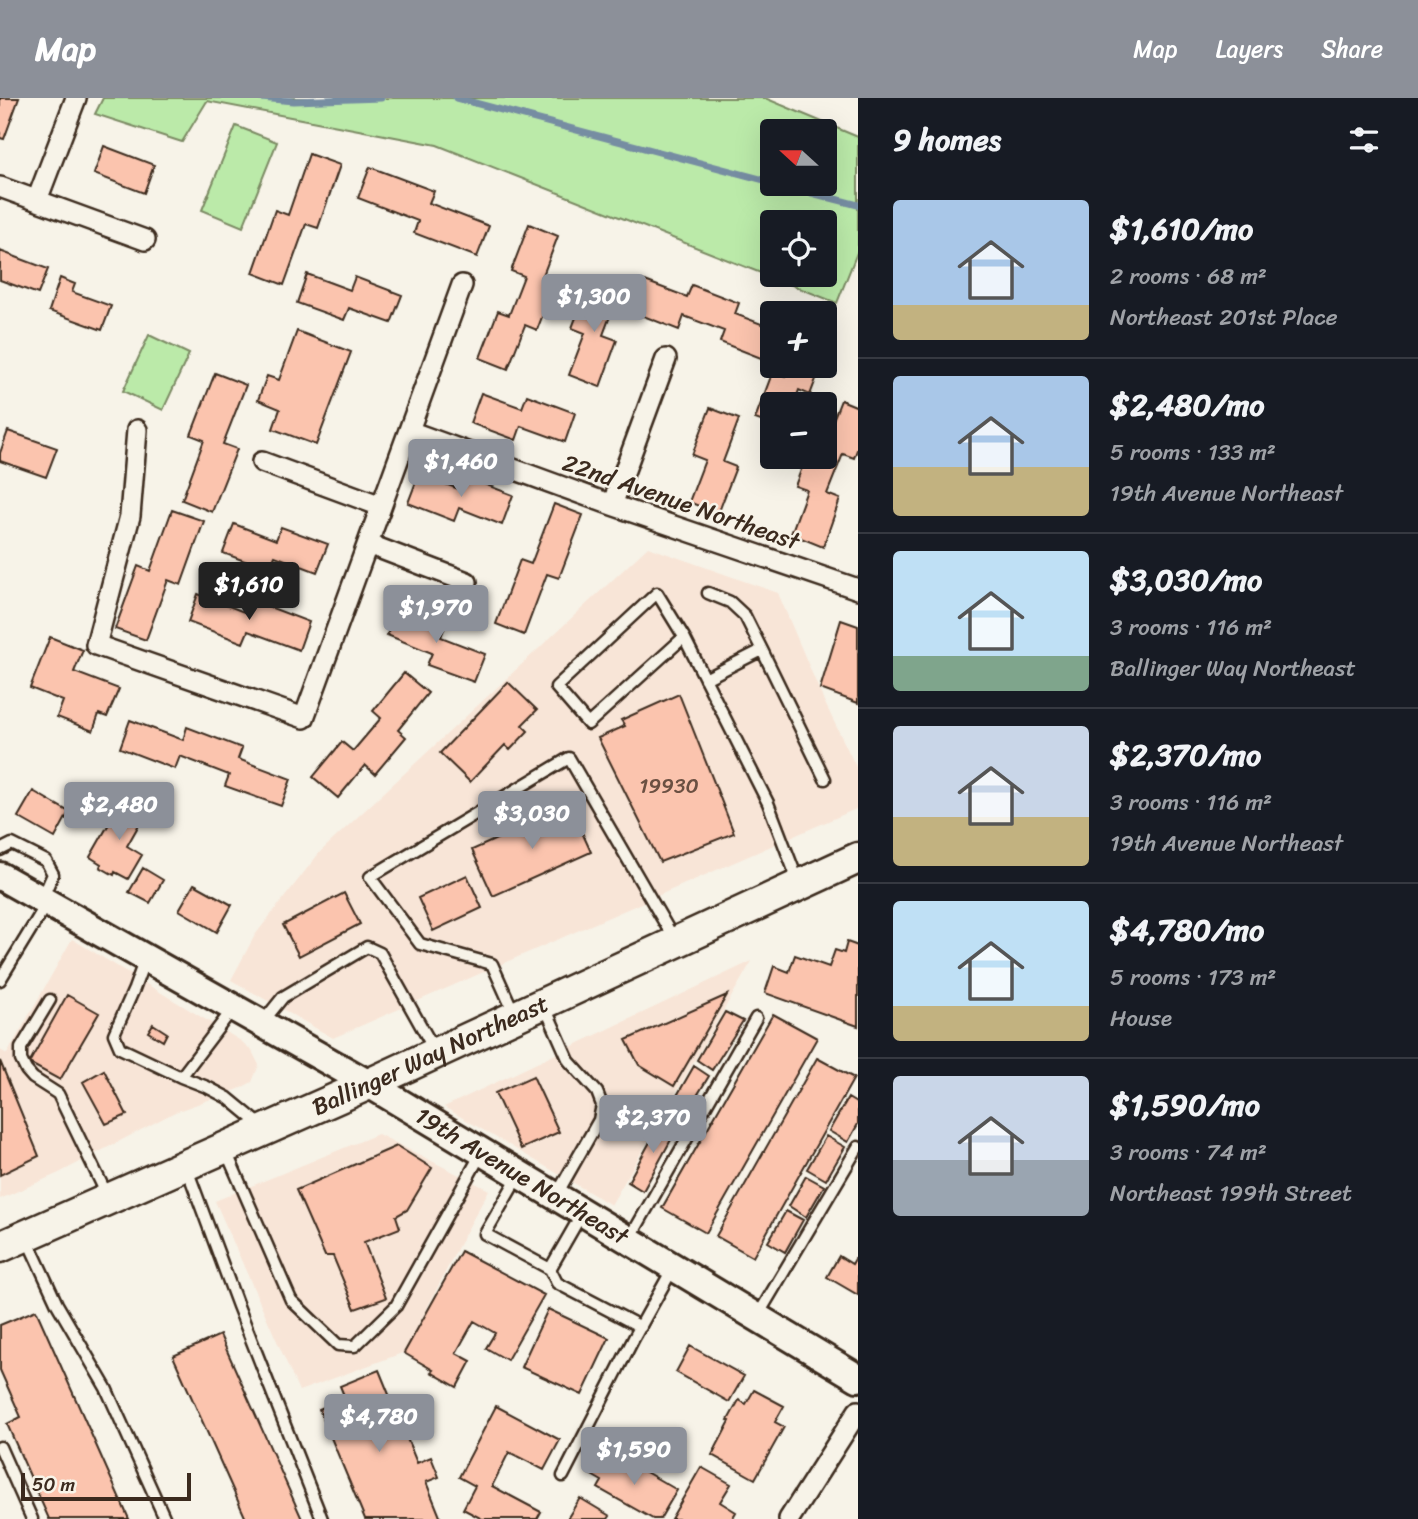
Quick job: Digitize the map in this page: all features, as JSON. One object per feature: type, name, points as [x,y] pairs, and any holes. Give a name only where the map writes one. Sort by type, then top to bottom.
[{"type":"main road","name":"Ballinger Way Northeast","points":[[13,1241],[369,1084],[858,858]]},
{"type":"street","points":[[37,200],[76,98]]},
{"type":"street","points":[[0,187],[145,240]]},
{"type":"street","points":[[137,430],[130,516],[96,645],[304,718],[461,285]]},
{"type":"street","points":[[612,505],[666,359]]},
{"type":"street","name":"22nd Avenue Northeast","points":[[409,431],[612,505],[858,589]]},
{"type":"street","points":[[262,462],[381,506]]},
{"type":"street","points":[[368,544],[467,582]]},
{"type":"street","name":"19th Avenue Northeast","points":[[0,876],[369,1084],[858,1378]]},
{"type":"street","points":[[789,1519],[858,1411]]},
{"type":"lane","points":[[684,637],[589,724],[556,687],[657,593],[684,637],[768,803],[799,885]]},
{"type":"lane","points":[[708,593],[730,602],[745,616],[825,779]]},
{"type":"lane","points":[[705,679],[762,650]]},
{"type":"lane","points":[[516,1016],[492,964],[420,944],[370,877],[569,758],[676,942]]},
{"type":"lane","points":[[0,850],[12,844],[46,861],[53,874],[44,901],[0,980]]},
{"type":"lane","points":[[261,1024],[283,997],[366,947],[380,953],[437,1053]]},
{"type":"lane","points":[[145,958],[114,1034],[120,1048],[228,1098],[266,1130]]},
{"type":"lane","points":[[50,1000],[21,1048],[21,1060],[33,1078],[58,1094],[109,1199]]},
{"type":"lane","points":[[544,1003],[569,1061],[597,1092],[602,1105],[599,1120],[556,1196]]},
{"type":"lane","points":[[181,1077],[233,1008]]},
{"type":"lane","points":[[628,1240],[756,1018]]},
{"type":"lane","points":[[757,1317],[858,1147]]},
{"type":"lane","points":[[225,1148],[291,1300],[338,1345],[355,1346],[396,1306],[482,1152]]},
{"type":"lane","points":[[186,1165],[322,1519]]},
{"type":"lane","points":[[519,1174],[485,1234],[550,1269],[557,1283],[640,1327]]},
{"type":"lane","points":[[550,1269],[583,1213]]},
{"type":"lane","points":[[13,1241],[57,1304],[106,1388],[165,1519]]},
{"type":"lane","points":[[563,1476],[674,1267]]},
{"type":"lane","points":[[0,1447],[32,1519]]},
{"type":"shaded area","points":[[648,547],[778,593],[823,699],[858,771],[858,808],[333,1038],[231,980],[255,935],[320,852]]},
{"type":"shaded area","points":[[72,939],[241,1041],[252,1051],[259,1065],[252,1082],[239,1089],[175,1112],[59,1173],[0,1199],[0,1050],[7,1054]]},
{"type":"shaded area","points":[[752,961],[611,1205],[444,1107]]},
{"type":"shaded area","points":[[378,1134],[489,1190],[405,1352],[299,1391],[215,1201]]},
{"type":"green space","points":[[103,98],[765,98],[815,119],[760,119],[760,196],[837,196],[837,128],[858,137],[858,250],[837,303],[796,287],[837,287],[837,210],[760,210],[760,273],[437,145],[207,101],[182,142],[95,114]]},
{"type":"green space","points":[[236,126],[277,142],[243,227],[202,210]]},
{"type":"green space","points":[[149,335],[189,354],[163,410],[123,391]]},
{"type":"building","points":[[0,98],[19,98],[4,139],[0,138]]},
{"type":"building","points":[[104,146],[154,165],[144,193],[94,174]]},
{"type":"building","points":[[309,154],[340,165],[318,228],[306,224],[284,285],[253,273],[275,210],[288,215]]},
{"type":"building","points":[[370,167],[434,191],[429,203],[489,226],[477,257],[414,233],[418,221],[358,198]]},
{"type":"building","points":[[529,224],[558,236],[542,278],[555,283],[537,330],[525,325],[508,369],[480,358],[498,311],[509,315],[524,276],[511,271]]},
{"type":"building","points":[[0,251],[48,269],[38,294],[0,280]]},
{"type":"building","points":[[307,274],[350,290],[355,277],[402,295],[391,323],[349,308],[344,320],[297,303]]},
{"type":"building","points":[[60,278],[75,284],[72,292],[111,306],[102,330],[49,311]]},
{"type":"building","points":[[590,281],[619,292],[603,335],[617,340],[600,387],[569,375],[585,333],[572,328]]},
{"type":"building","points":[[645,281],[687,297],[692,285],[739,303],[735,314],[760,323],[760,358],[720,342],[724,331],[684,316],[679,330],[633,312]]},
{"type":"building","points":[[297,331],[351,352],[316,445],[273,429],[280,409],[258,400],[267,376],[279,380]]},
{"type":"building","points":[[215,373],[246,385],[223,444],[237,449],[212,512],[182,500],[204,440],[191,435]]},
{"type":"building","points":[[770,378],[816,378],[811,392],[765,392]]},
{"type":"building","points":[[481,393],[522,408],[527,395],[575,413],[565,442],[521,426],[516,440],[470,423]]},
{"type":"building","points":[[841,400],[858,407],[858,447],[854,458],[843,454],[837,469],[837,410]]},
{"type":"building","points":[[760,406],[760,421],[755,419]]},
{"type":"building","points":[[710,408],[739,419],[723,462],[736,467],[718,514],[689,502],[705,460],[692,455]]},
{"type":"building","points":[[8,431],[57,448],[46,477],[0,461]]},
{"type":"building","points":[[801,469],[837,469],[827,494],[840,499],[823,547],[791,534],[807,490],[795,486]]},
{"type":"building","points":[[419,474],[461,490],[466,477],[513,495],[502,525],[459,508],[454,521],[408,503]]},
{"type":"building","points":[[554,504],[583,515],[559,578],[547,574],[524,635],[496,624],[520,560],[531,564]]},
{"type":"building","points":[[172,510],[204,521],[181,585],[168,580],[146,640],[115,629],[138,566],[150,571]]},
{"type":"building","points":[[234,524],[276,540],[281,527],[328,544],[317,572],[275,556],[269,570],[223,553]]},
{"type":"building","points":[[198,594],[249,614],[254,601],[309,622],[299,650],[248,631],[243,643],[188,622]]},
{"type":"building","points":[[398,608],[445,626],[441,637],[485,654],[474,682],[427,665],[432,653],[387,635]]},
{"type":"building","points":[[841,620],[858,626],[858,703],[820,689]]},
{"type":"building","points":[[50,637],[83,650],[74,672],[119,689],[107,717],[99,714],[93,731],[57,717],[63,701],[30,688]]},
{"type":"building","points":[[404,673],[428,693],[398,730],[406,737],[375,774],[365,765],[338,798],[313,777],[342,742],[353,751],[381,718],[373,711]]},
{"type":"building","points":[[508,682],[537,710],[522,725],[528,731],[510,750],[505,745],[470,782],[440,753]]},
{"type":"building","points":[[679,694],[734,833],[660,862],[598,738],[625,726],[621,720]]},
{"type":"building","points":[[130,720],[183,740],[187,727],[242,748],[238,759],[291,779],[281,806],[225,786],[229,775],[180,756],[175,769],[120,748]]},
{"type":"building","points":[[33,791],[69,812],[55,838],[18,817]]},
{"type":"building","points":[[123,801],[145,814],[127,846],[142,855],[128,879],[100,867],[101,864],[90,857],[110,822],[107,820],[113,810],[117,813]]},
{"type":"building","points":[[570,806],[591,852],[493,896],[472,850]]},
{"type":"building","points":[[143,868],[163,880],[150,903],[129,892]]},
{"type":"building","points":[[467,875],[482,908],[433,931],[418,898]]},
{"type":"building","points":[[194,884],[232,905],[217,932],[179,910]]},
{"type":"building","points":[[344,893],[360,924],[299,956],[283,925]]},
{"type":"building","points":[[847,942],[858,946],[858,1026],[765,993],[774,966],[789,972],[795,955],[829,967],[835,950],[844,953]]},
{"type":"building","points":[[67,995],[99,1013],[60,1080],[29,1063]]},
{"type":"building","points":[[727,995],[674,1086],[639,1065],[626,1040]]},
{"type":"building","points":[[725,1012],[743,1021],[712,1070],[697,1060]]},
{"type":"building","points":[[773,1014],[817,1038],[706,1233],[662,1208]]},
{"type":"building","points":[[153,1024],[167,1033],[163,1041],[148,1032]]},
{"type":"building","points":[[817,1058],[854,1078],[753,1257],[716,1236]]},
{"type":"building","points":[[0,1061],[39,1156],[0,1175]]},
{"type":"building","points":[[694,1066],[709,1076],[681,1122],[667,1113]]},
{"type":"building","points":[[104,1070],[127,1115],[106,1124],[83,1082]]},
{"type":"building","points":[[533,1076],[559,1132],[521,1149],[495,1093]]},
{"type":"building","points":[[848,1098],[858,1104],[858,1124],[848,1142],[829,1131]]},
{"type":"building","points":[[662,1120],[678,1127],[643,1191],[628,1182]]},
{"type":"building","points":[[826,1136],[845,1147],[826,1180],[807,1169]]},
{"type":"building","points":[[397,1146],[432,1168],[407,1210],[396,1216],[400,1228],[364,1242],[386,1298],[355,1309],[333,1256],[325,1256],[296,1190]]},
{"type":"building","points":[[806,1176],[824,1186],[806,1217],[789,1206]]},
{"type":"building","points":[[786,1211],[803,1220],[785,1252],[768,1242]]},
{"type":"building","points":[[461,1251],[544,1295],[507,1360],[486,1348],[495,1333],[474,1321],[456,1353],[471,1361],[457,1387],[404,1353]]},
{"type":"building","points":[[839,1256],[852,1264],[855,1259],[858,1261],[858,1295],[827,1277]]},
{"type":"building","points":[[548,1309],[609,1338],[582,1395],[521,1367]]},
{"type":"building","points":[[36,1310],[129,1519],[49,1519],[7,1424],[21,1417],[0,1370],[0,1325]]},
{"type":"building","points":[[220,1335],[302,1519],[246,1519],[173,1356]]},
{"type":"building","points":[[690,1346],[744,1376],[729,1402],[676,1372]]},
{"type":"building","points":[[379,1370],[417,1463],[431,1457],[439,1477],[426,1482],[441,1519],[365,1519],[319,1409],[345,1398],[340,1386]]},
{"type":"building","points":[[754,1390],[784,1406],[775,1422],[784,1427],[755,1479],[712,1455],[739,1400],[746,1404]]},
{"type":"building","points":[[496,1406],[560,1440],[544,1470],[509,1452],[492,1486],[541,1512],[537,1519],[482,1519],[463,1509],[475,1486],[459,1477]]},
{"type":"building","points":[[618,1456],[677,1490],[660,1519],[653,1519],[598,1488],[602,1481],[588,1473],[596,1459],[611,1467]]},
{"type":"building","points":[[701,1467],[731,1484],[720,1502],[736,1512],[732,1519],[671,1519]]},
{"type":"building","points":[[580,1498],[610,1516],[608,1519],[567,1519]]},
{"type":"waterway","points":[[261,98],[294,101],[381,98]]},
{"type":"waterway","points":[[456,98],[760,179]]},
{"type":"waterway","points":[[823,196],[858,205]]}]
